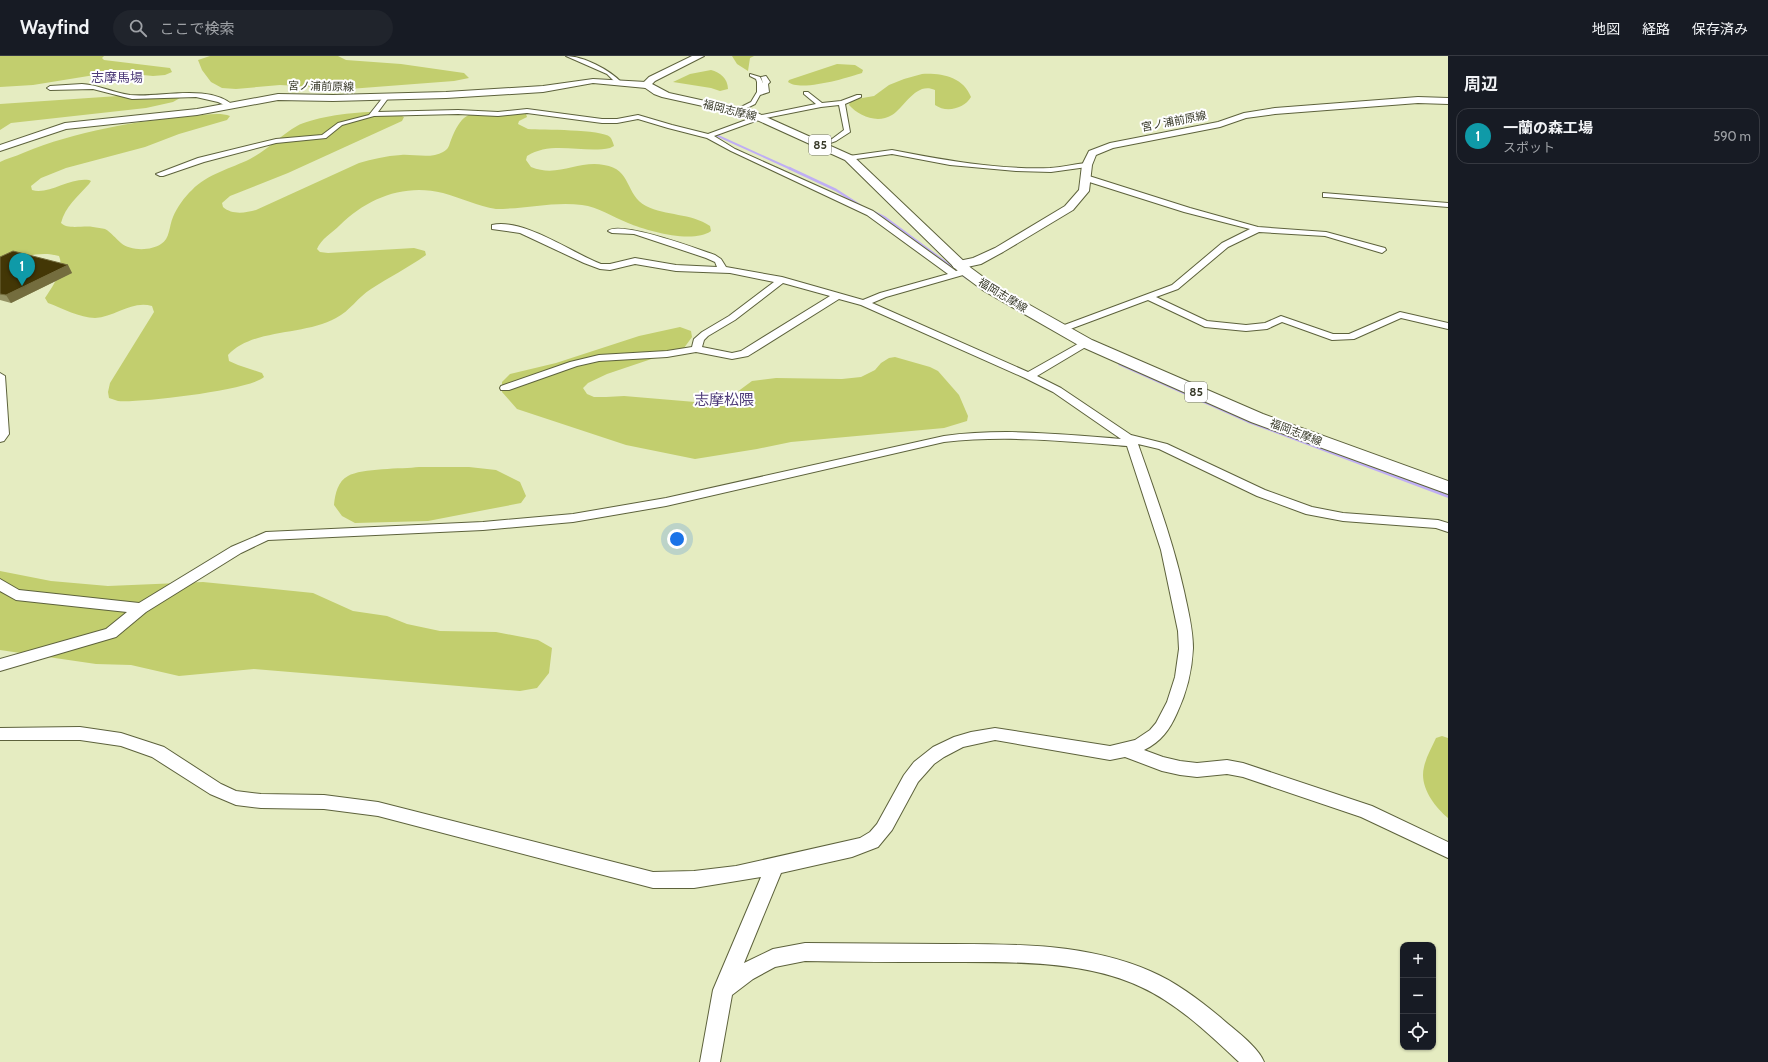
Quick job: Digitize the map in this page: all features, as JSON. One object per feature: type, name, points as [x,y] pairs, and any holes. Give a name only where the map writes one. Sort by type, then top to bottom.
[{"type":"main road","points":[[646,85],[652,79],[699,56]]},
{"type":"main road","name":"宮ノ浦前原線","points":[[0,148],[65,126],[184,114],[292,96],[333,98],[386,97],[543,89],[594,81],[646,85]]},
{"type":"main road","name":"福岡志摩線","points":[[646,85],[666,95],[758,117],[849,158],[959,270],[1062,330],[1082,345],[1257,418],[1448,488]]},
{"type":"main road","name":"宮ノ浦前原線","points":[[1087,165],[1092,153],[1110,146],[1220,124],[1244,116],[1275,111],[1418,100],[1448,101]]},
{"type":"main road","points":[[959,270],[1000,250],[1069,208],[1084,191],[1087,165]]},
{"type":"street","points":[[569,56],[609,73],[618,82]]},
{"type":"street","points":[[737,111],[753,103],[758,94],[760,82],[758,78],[752,75]]},
{"type":"street","points":[[758,94],[766,91],[765,84],[767,82],[764,77]]},
{"type":"street","points":[[50,88],[92,87],[131,97],[208,96],[223,100],[231,106]]},
{"type":"street","points":[[806,93],[822,106]]},
{"type":"street","points":[[709,136],[758,117],[842,103],[859,96]]},
{"type":"street","points":[[160,174],[201,160],[276,141],[324,137],[336,126],[365,118],[372,114],[386,97]]},
{"type":"street","points":[[819,145],[834,140],[848,131],[842,103]]},
{"type":"street","points":[[372,114],[458,112],[498,114],[527,110],[602,121],[642,118],[670,127],[709,136],[733,150],[870,214],[959,270]]},
{"type":"street","points":[[849,158],[892,152],[950,163],[1016,169],[1052,170],[1087,165]]},
{"type":"street","points":[[1086,178],[1187,210],[1258,229],[1326,234],[1382,250]]},
{"type":"street","points":[[1326,195],[1448,205]]},
{"type":"street","points":[[0,734],[74,734],[121,739],[158,752],[210,786],[238,798],[319,802],[378,809],[653,880],[674,882],[699,880],[775,866],[857,847],[873,840],[889,819],[912,778],[923,763],[937,752],[957,741],[976,735],[995,734],[1110,753],[1128,751],[1150,740],[1162,728],[1179,692],[1186,657],[1184,616],[1172,564],[1129,440],[1057,390],[1029,376],[864,303],[782,280],[722,270],[676,268],[635,262],[600,266],[522,230],[506,227],[495,227]]},
{"type":"street","points":[[1062,330],[1175,287],[1225,245],[1258,229]]},
{"type":"street","points":[[612,231],[635,232],[709,256],[721,263],[722,270]]},
{"type":"street","points":[[864,303],[883,294],[959,270]]},
{"type":"street","points":[[696,349],[699,339],[705,334],[732,318],[782,280]]},
{"type":"street","points":[[505,388],[586,361],[609,357],[666,354],[696,349],[732,356],[744,354],[837,296]]},
{"type":"street","points":[[1149,297],[1205,324],[1246,328],[1267,326],[1281,319],[1332,337],[1352,337],[1400,315],[1448,326]]},
{"type":"street","points":[[1029,376],[1082,345]]},
{"type":"street","points":[[0,376],[3,434],[0,439]]},
{"type":"street","points":[[0,665],[111,633],[141,608],[236,550],[266,536],[483,526],[574,518],[666,502],[966,435],[1129,440],[1163,446],[1261,493],[1310,511],[1343,517],[1438,524],[1448,528]]},
{"type":"street","points":[[0,584],[16,595],[141,608]]},
{"type":"street","points":[[1128,751],[1162,764],[1180,768],[1197,770],[1227,767],[1243,770],[1366,812],[1448,850]]},
{"type":"street","points":[[710,1062],[723,990],[775,866]]},
{"type":"street","points":[[723,990],[746,972],[773,958],[805,952],[1016,954],[1080,959],[1115,968],[1144,979],[1172,995],[1213,1024],[1254,1062]]},
{"type":"green space","points":[[0,56],[104,56],[102,58],[104,60],[170,68],[172,72],[165,75],[153,76],[113,72],[33,85],[0,87]]},
{"type":"green space","points":[[210,56],[338,56],[346,60],[401,64],[464,73],[469,78],[454,81],[349,89],[280,85],[236,89],[222,88],[211,82],[202,70],[198,60]]},
{"type":"green space","points":[[732,56],[754,56],[750,58],[748,71],[737,64]]},
{"type":"green space","points":[[837,64],[855,65],[863,70],[862,73],[846,78],[813,85],[794,85],[788,82],[789,80]]},
{"type":"green space","points":[[711,70],[723,76],[727,82],[728,89],[720,91],[711,88],[673,82],[690,74]]},
{"type":"green space","points":[[922,74],[937,74],[951,78],[963,85],[971,97],[959,107],[944,109],[935,105],[935,90],[928,88],[922,89],[911,96],[892,115],[880,119],[869,118],[849,105],[851,100],[874,96],[889,85]]},
{"type":"green space","points":[[133,95],[167,95],[180,98],[173,102],[146,108],[11,123],[0,130],[0,104]]},
{"type":"green space","points":[[495,111],[526,114],[527,117],[519,121],[518,124],[528,129],[571,130],[605,134],[610,137],[614,146],[610,148],[590,150],[557,148],[547,149],[537,151],[527,156],[526,160],[531,167],[550,171],[595,164],[613,167],[624,177],[639,201],[646,206],[662,212],[703,222],[710,226],[711,231],[703,235],[693,236],[670,235],[636,226],[600,210],[582,205],[561,204],[496,209],[429,190],[415,190],[387,195],[374,200],[351,215],[324,239],[317,249],[320,252],[328,253],[414,248],[425,251],[426,255],[366,292],[346,312],[336,318],[309,328],[251,340],[239,346],[228,355],[229,361],[262,373],[264,377],[255,382],[239,387],[194,395],[130,401],[118,401],[109,398],[108,392],[110,383],[154,312],[152,306],[137,305],[110,315],[89,318],[48,303],[45,298],[59,273],[59,256],[52,254],[37,254],[0,264],[0,162],[43,145],[85,133],[128,124],[212,114],[230,116],[227,120],[179,134],[145,147],[66,168],[41,178],[31,186],[32,190],[39,191],[74,181],[91,181],[76,197],[63,217],[61,223],[68,226],[105,229],[125,246],[135,249],[146,249],[152,248],[164,242],[168,236],[176,210],[186,196],[198,184],[220,172],[250,159],[297,126],[307,122],[335,115],[367,112],[382,112],[404,117],[402,121],[288,173],[230,196],[222,203],[223,207],[234,212],[252,211],[359,163],[395,155],[428,156],[439,154],[448,148],[458,125],[467,116],[478,112]]},
{"type":"green space","points":[[680,327],[691,331],[692,337],[684,348],[607,374],[588,383],[583,388],[587,394],[594,397],[624,396],[707,403],[733,395],[752,381],[776,378],[842,379],[861,377],[875,370],[881,363],[889,358],[895,357],[930,367],[938,371],[959,395],[968,416],[967,421],[944,428],[791,442],[695,459],[626,445],[517,409],[502,392],[502,382],[510,374],[556,363],[639,336]]},
{"type":"green space","points":[[419,467],[469,467],[496,470],[520,482],[526,496],[521,503],[428,521],[355,523],[342,516],[334,505],[339,484],[345,478],[354,473],[372,470]]},
{"type":"green space","points":[[0,571],[51,581],[108,586],[203,582],[313,593],[353,611],[387,616],[407,624],[440,631],[496,632],[538,640],[552,648],[549,673],[537,688],[520,691],[254,669],[179,676],[131,665],[96,664],[0,650]]},
{"type":"green space","points":[[1442,736],[1448,738],[1448,818],[1433,802],[1429,795],[1423,774],[1426,760],[1436,738]]},
{"type":"building","points":[[13,251],[68,265],[6,295],[0,294],[0,257]]},
{"type":"waterway","points":[[716,135],[791,169]]},
{"type":"waterway","points":[[789,168],[836,190],[861,206]]},
{"type":"waterway","points":[[874,212],[884,217],[968,279]]},
{"type":"waterway","points":[[1120,364],[1248,421],[1448,496]]},
{"type":"place","name":"一蘭の森工場","points":[[22,286]]},
{"type":"district","name":"志摩馬場","points":[[117,77]]},
{"type":"district","name":"志摩松隈","points":[[724,400]]}]
